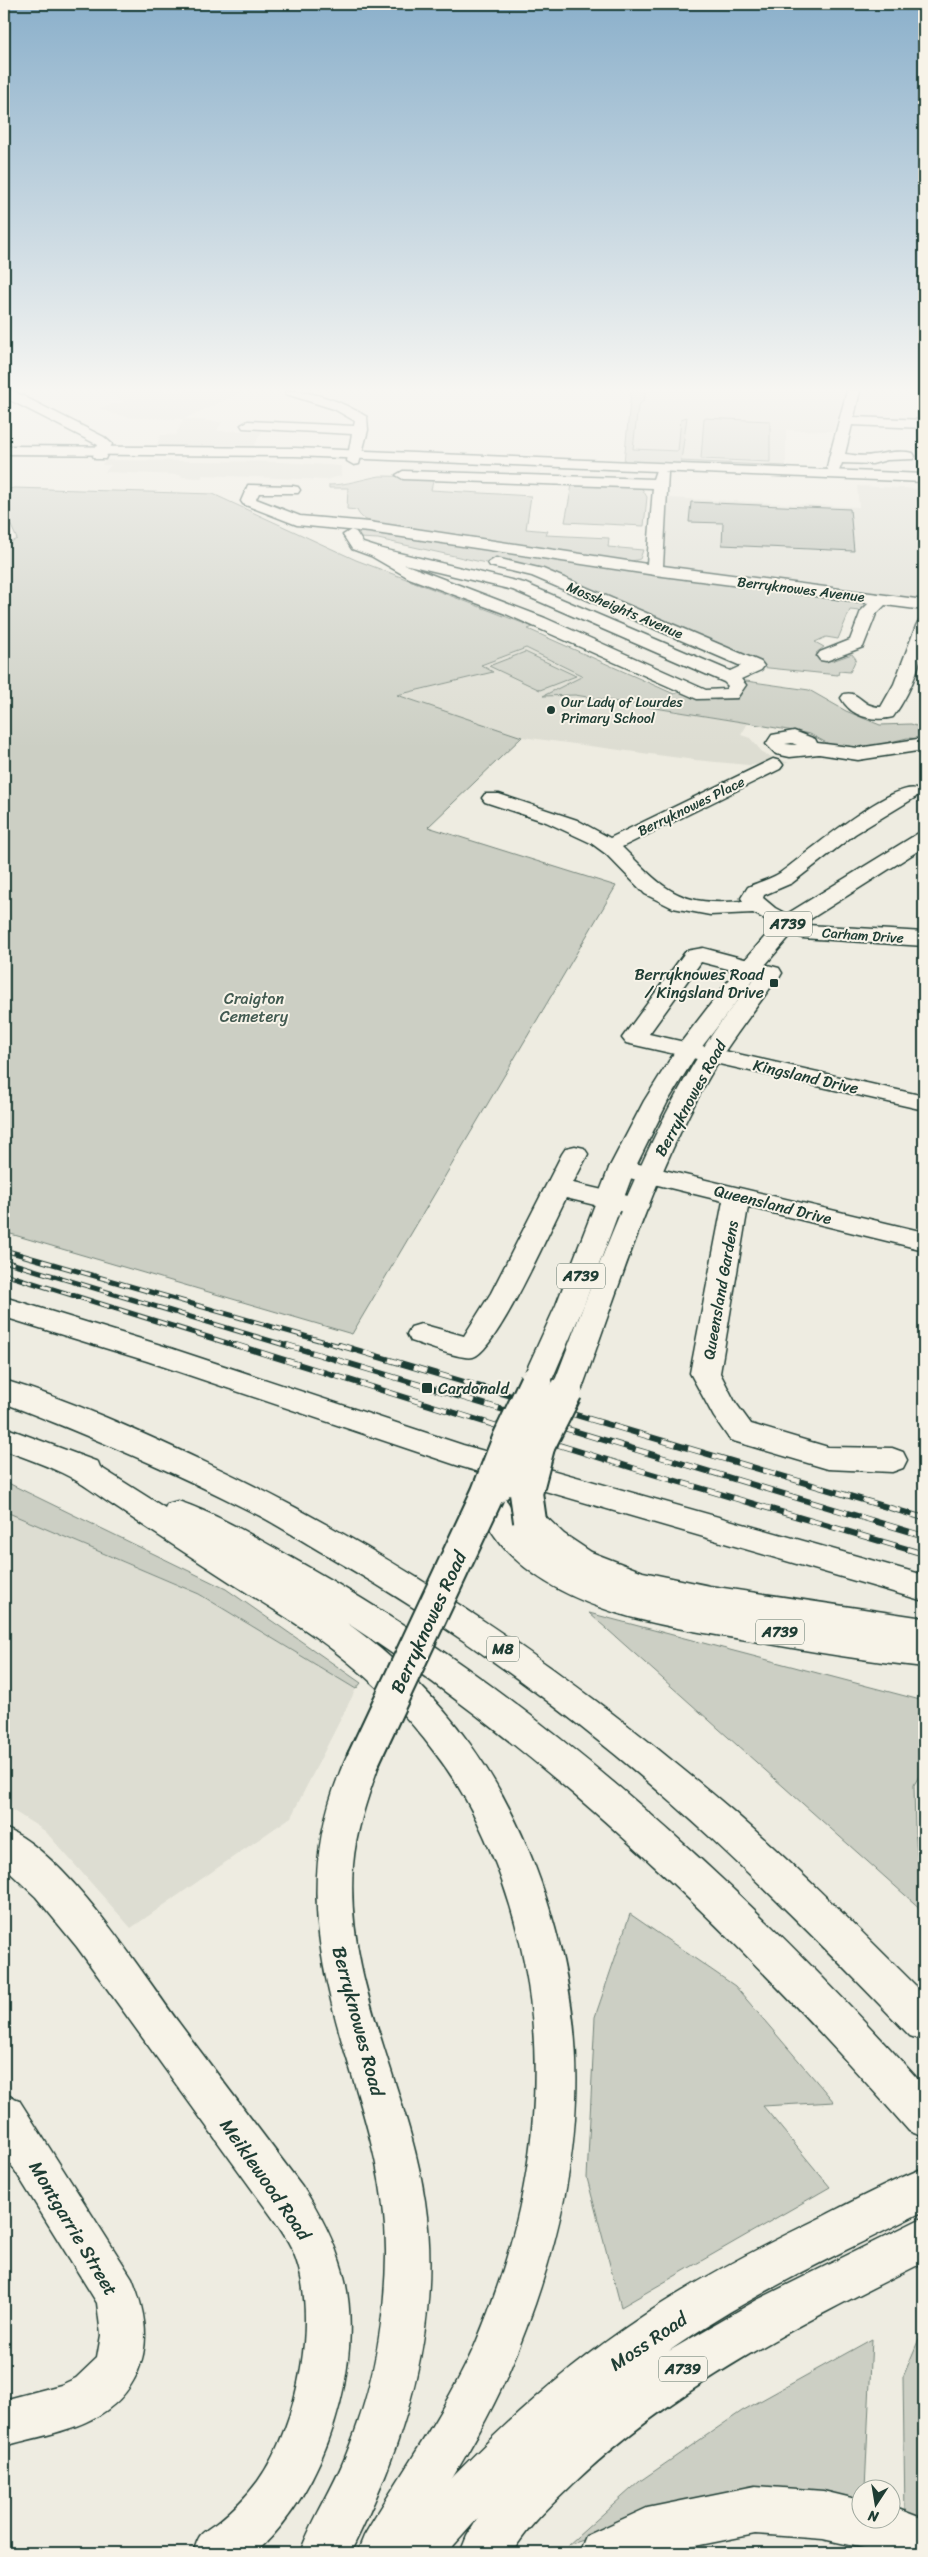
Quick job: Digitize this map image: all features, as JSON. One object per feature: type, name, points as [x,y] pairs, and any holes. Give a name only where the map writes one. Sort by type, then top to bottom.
[{"type":"main road","name":"Berryknowes Avenue","points":[[270,510],[297,520],[353,530],[924,604]]},
{"type":"main road","points":[[655,570],[659,510]]},
{"type":"main road","name":"Mossheights Avenue","points":[[377,553],[396,567],[483,598],[703,695],[732,694],[737,685],[730,678],[518,586],[377,553],[357,546],[353,530],[537,572],[754,666],[730,678]]},
{"type":"main road","points":[[833,649],[857,643],[870,611],[880,599]]},
{"type":"main road","points":[[850,698],[853,705],[860,710],[887,713],[903,684],[924,626]]},
{"type":"main road","points":[[807,749],[859,754],[906,744],[924,744]]},
{"type":"main road","name":"Berryknowes Place","points":[[609,846],[773,766]]},
{"type":"main road","points":[[756,906],[752,898],[755,891],[785,879],[848,830],[909,793]]},
{"type":"main road","points":[[492,798],[511,812],[571,827],[609,846],[642,882],[665,898],[703,908],[725,910],[756,906],[796,926]]},
{"type":"main road","name":"Berryknowes Road","points":[[487,1495],[539,1444],[566,1391],[623,1203],[622,1168],[656,1101],[699,1052],[796,926],[924,838]]},
{"type":"main road","name":"Berryknowes Road","points":[[796,926],[924,856]]},
{"type":"main road","name":"Carham Drive","points":[[796,926],[924,939]]},
{"type":"main road","name":"Berryknowes Road","points":[[699,1052],[634,1038],[694,956],[703,955],[761,970]]},
{"type":"main road","name":"Berryknowes Road","points":[[324,2553],[339,2526],[382,2422],[398,2365],[407,2303],[408,2253],[405,2213],[395,2151],[347,1988],[334,1909],[334,1879],[344,1815],[362,1762],[487,1495],[509,1439],[570,1305],[623,1203],[649,1173],[666,1137],[699,1052]]},
{"type":"main road","name":"Kingsland Drive","points":[[699,1052],[924,1103]]},
{"type":"main road","points":[[421,1334],[470,1348],[483,1332],[505,1293],[575,1154]]},
{"type":"main road","name":"Queensland Drive","points":[[622,1168],[737,1194],[924,1241]]},
{"type":"main road","points":[[558,1188],[623,1203]]},
{"type":"main road","name":"Queensland Gardens","points":[[737,1194],[705,1373],[724,1409],[741,1432],[828,1458],[892,1460]]},
{"type":"main road","points":[[4,1307],[157,1354],[459,1456],[924,1588]]},
{"type":"main road","name":"M8","points":[[4,1391],[119,1434],[189,1464],[337,1541],[464,1621],[618,1735],[729,1830],[826,1920],[924,2022]]},
{"type":"main road","points":[[4,1438],[71,1463],[160,1504],[244,1546],[381,1628],[545,1749],[676,1862],[744,1926],[825,2007],[924,2116]]},
{"type":"main road","name":"A739","points":[[539,1444],[525,1491],[524,1508],[530,1521],[540,1534],[572,1555],[620,1577],[642,1595],[695,1596],[924,1632]]},
{"type":"main road","points":[[71,1463],[305,1613],[348,1642],[373,1664],[432,1723],[467,1768],[509,1844],[533,1914],[544,1962],[554,2032],[555,2085],[552,2145],[538,2221],[518,2289],[490,2363],[460,2423],[381,2553]]},
{"type":"main road","name":"A739","points":[[487,1495],[509,1532],[525,1549],[543,1564],[565,1577],[642,1595],[751,1628],[924,1653]]},
{"type":"main road","name":"Meiklewood Road","points":[[4,1845],[22,1858],[49,1884],[102,1951],[281,2195],[311,2242],[324,2278],[328,2317],[326,2345],[309,2429],[291,2471],[275,2497],[254,2522],[217,2553]]},
{"type":"main road","name":"Montgarrie Street","points":[[4,2115],[116,2294],[124,2318],[125,2343],[118,2363],[108,2379],[92,2394],[4,2424]]},
{"type":"main road","name":"Moss Road","points":[[416,2553],[469,2493],[535,2429],[575,2393],[620,2359],[659,2332],[733,2286],[924,2189]]},
{"type":"main road","name":"A739","points":[[484,2553],[507,2517],[559,2464],[604,2424],[658,2385],[758,2322],[905,2248]]},
{"type":"main road","points":[[603,2553],[647,2532],[755,2510],[823,2516],[898,2532],[924,2543]]},
{"type":"shaded area","points":[[667,510],[924,510],[924,600],[664,566]]},
{"type":"shaded area","name":"Our Lady of Lourdes Primary School","points":[[526,648],[584,676],[544,696],[575,695],[748,723],[741,735],[750,738],[764,754],[789,763],[748,765],[695,760],[522,737],[396,696],[492,672],[481,665]]},
{"type":"shaded area","points":[[4,1511],[199,1594],[356,1689],[291,1817],[131,1928],[45,1831],[4,1805]]},
{"type":"green space","name":"Craigton Cemetery","points":[[4,510],[248,510],[356,560],[533,627],[528,629],[674,694],[683,691],[716,700],[738,699],[746,681],[809,690],[846,711],[880,725],[911,724],[924,729],[924,739],[907,738],[866,748],[834,747],[810,734],[748,723],[575,695],[543,696],[583,676],[526,648],[481,665],[493,672],[397,695],[522,737],[428,827],[616,886],[352,1334],[4,1232],[4,545],[17,539]]},
{"type":"green space","points":[[357,510],[529,510],[526,529],[548,531],[546,535],[609,538],[608,547],[643,550],[640,559],[628,562],[388,525],[366,520]]},
{"type":"green space","points":[[567,510],[646,510],[644,526],[565,522]]},
{"type":"green space","points":[[360,531],[857,600],[865,605],[860,611],[850,610],[838,639],[826,637],[815,642],[824,647],[816,653],[832,661],[852,654],[856,659],[850,672],[839,671],[838,675],[749,666],[535,574],[378,539],[359,538],[359,535],[356,533]]},
{"type":"green space","points":[[525,652],[576,676],[540,690],[489,666]]},
{"type":"green space","points":[[4,1481],[226,1589],[361,1683],[356,1689],[199,1594],[4,1511]]},
{"type":"green space","points":[[589,1613],[924,1701],[924,1767],[914,1785],[915,1832],[923,1911]]},
{"type":"green space","points":[[630,1914],[735,1986],[834,2102],[763,2106],[830,2187],[621,2307],[587,2178],[595,2017]]},
{"type":"green space","points":[[924,2333],[924,2526],[905,2515],[903,2377],[921,2334]]},
{"type":"green space","points":[[872,2339],[865,2480],[850,2480],[850,2509],[788,2497],[689,2506],[568,2545],[640,2481],[742,2411]]},
{"type":"building","points":[[690,510],[850,510],[854,551],[722,545],[723,523],[689,522]]},
{"type":"railway","points":[[4,1250],[343,1347]]},
{"type":"railway","points":[[4,1261],[291,1347]]},
{"type":"railway","points":[[4,1274],[240,1347]]},
{"type":"railway","points":[[236,1345],[649,1473],[924,1554]]},
{"type":"railway","points":[[287,1345],[924,1536]]},
{"type":"railway","points":[[339,1345],[924,1518]]},
{"type":"place","name":"Our Lady of Lourdes Primary School","points":[[551,710]]},
{"type":"place","name":"Berryknowes Road / Kingsland Drive","points":[[774,983]]},
{"type":"place","name":"Cardonald","points":[[427,1388]]}]
